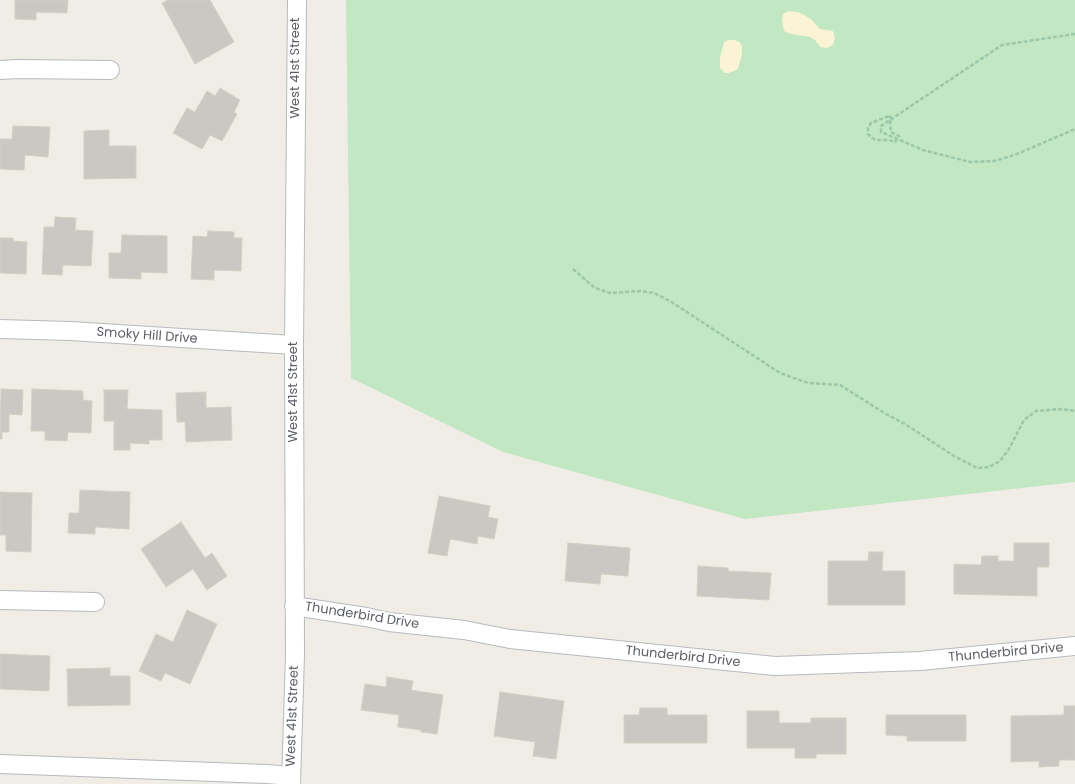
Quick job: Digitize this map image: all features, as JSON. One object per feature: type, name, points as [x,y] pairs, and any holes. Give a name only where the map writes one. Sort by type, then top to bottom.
[{"type":"street","name":"West 41st Street","points":[[291,780],[295,655],[294,345],[297,0]]},
{"type":"street","points":[[0,70],[110,70]]},
{"type":"street","name":"Smoky Hill Drive","points":[[0,329],[70,331],[294,345]]},
{"type":"street","points":[[0,600],[95,602]]},
{"type":"street","name":"Thunderbird Drive","points":[[294,606],[366,616],[389,622],[464,630],[510,639],[775,666],[920,661],[1075,646]]},
{"type":"street","points":[[0,764],[267,774],[291,780]]},
{"type":"path","points":[[1075,34],[1002,46],[881,126],[881,132],[923,150],[970,162],[996,161],[1017,154],[1075,129]]},
{"type":"path","points":[[892,119],[889,116],[871,123],[868,128],[868,134],[876,140],[889,140],[895,142],[897,139]]},
{"type":"path","points":[[892,119],[890,128],[891,132],[898,136],[897,139]]},
{"type":"path","points":[[573,269],[595,288],[610,293],[640,291],[654,293],[670,301],[780,373],[808,383],[840,385],[886,414],[905,424],[954,456],[977,468],[989,467],[1000,461],[1009,449],[1024,420],[1036,411],[1060,409],[1075,411]]},
{"type":"green space","points":[[346,0],[1075,0],[1075,482],[745,519],[503,452],[351,378]]},
{"type":"sand","points":[[789,11],[798,12],[806,16],[820,29],[833,31],[835,38],[833,45],[827,48],[820,47],[816,41],[810,37],[791,34],[784,31],[782,21],[783,14]]},
{"type":"sand","points":[[728,40],[740,42],[742,54],[738,69],[725,73],[720,68],[720,57],[724,42]]},
{"type":"building","points":[[15,0],[68,0],[67,13],[36,12],[36,20],[15,19]]},
{"type":"building","points":[[168,0],[210,0],[234,42],[195,64],[162,3]]},
{"type":"building","points":[[220,88],[240,100],[234,112],[237,114],[222,141],[210,135],[202,149],[173,133],[187,108],[195,112],[207,91],[215,96]]},
{"type":"building","points":[[13,126],[50,127],[48,157],[25,155],[24,170],[0,169],[0,139],[12,139]]},
{"type":"building","points":[[109,130],[109,146],[136,146],[136,178],[84,179],[84,131]]},
{"type":"building","points":[[55,217],[76,218],[75,230],[93,231],[91,266],[63,265],[62,275],[42,274],[44,227],[54,227]]},
{"type":"building","points":[[208,231],[234,232],[234,238],[242,238],[241,271],[214,270],[214,280],[191,279],[193,236],[207,237]]},
{"type":"building","points":[[122,235],[167,236],[167,273],[141,272],[141,279],[109,278],[109,253],[121,253]]},
{"type":"building","points":[[0,238],[13,238],[13,241],[27,242],[26,274],[0,273]]},
{"type":"building","points":[[1,389],[23,390],[22,415],[9,414],[9,432],[2,432],[2,439],[0,439]]},
{"type":"building","points":[[32,389],[83,391],[83,400],[92,401],[91,433],[68,432],[67,441],[45,440],[45,431],[31,431]]},
{"type":"building","points":[[104,390],[128,390],[127,409],[162,410],[162,440],[149,440],[149,444],[130,443],[130,450],[114,450],[114,421],[104,421]]},
{"type":"building","points":[[206,392],[206,408],[231,407],[232,440],[186,442],[185,422],[177,422],[176,393]]},
{"type":"building","points":[[80,490],[130,492],[129,529],[95,527],[95,534],[68,533],[69,513],[79,513]]},
{"type":"building","points":[[0,492],[32,493],[31,552],[6,551],[6,535],[0,535]]},
{"type":"building","points":[[439,496],[490,506],[488,517],[498,519],[494,539],[478,536],[477,544],[450,539],[447,556],[428,553]]},
{"type":"building","points":[[181,522],[205,558],[212,553],[227,576],[207,590],[193,569],[166,587],[141,549]]},
{"type":"building","points":[[568,543],[630,548],[628,576],[601,574],[600,584],[565,581]]},
{"type":"building","points":[[1014,543],[1049,543],[1049,567],[1037,567],[1037,596],[954,594],[954,564],[981,565],[982,556],[998,556],[998,561],[1014,561]]},
{"type":"building","points":[[869,552],[883,552],[882,571],[905,571],[905,605],[828,605],[828,561],[868,561]]},
{"type":"building","points":[[698,566],[728,568],[728,571],[771,573],[769,600],[697,596]]},
{"type":"building","points":[[187,610],[217,624],[190,684],[165,673],[161,681],[139,671],[156,634],[173,642]]},
{"type":"building","points":[[0,654],[50,656],[49,691],[0,689]]},
{"type":"building","points":[[110,668],[110,676],[130,676],[130,705],[68,706],[67,669]]},
{"type":"building","points":[[387,677],[413,681],[411,690],[443,695],[437,734],[398,727],[399,715],[361,710],[365,684],[386,687]]},
{"type":"building","points":[[500,692],[564,701],[556,759],[533,756],[535,742],[494,736]]},
{"type":"building","points":[[1064,706],[1075,706],[1075,760],[1059,760],[1059,766],[1039,767],[1039,761],[1011,762],[1011,716],[1064,715]]},
{"type":"building","points":[[640,708],[667,708],[667,715],[707,715],[707,743],[624,743],[624,715],[639,715]]},
{"type":"building","points":[[747,711],[779,711],[779,723],[811,723],[811,718],[846,718],[846,754],[816,754],[816,758],[795,758],[795,748],[747,748]]},
{"type":"building","points":[[886,715],[966,715],[966,741],[907,741],[907,736],[886,735]]}]
